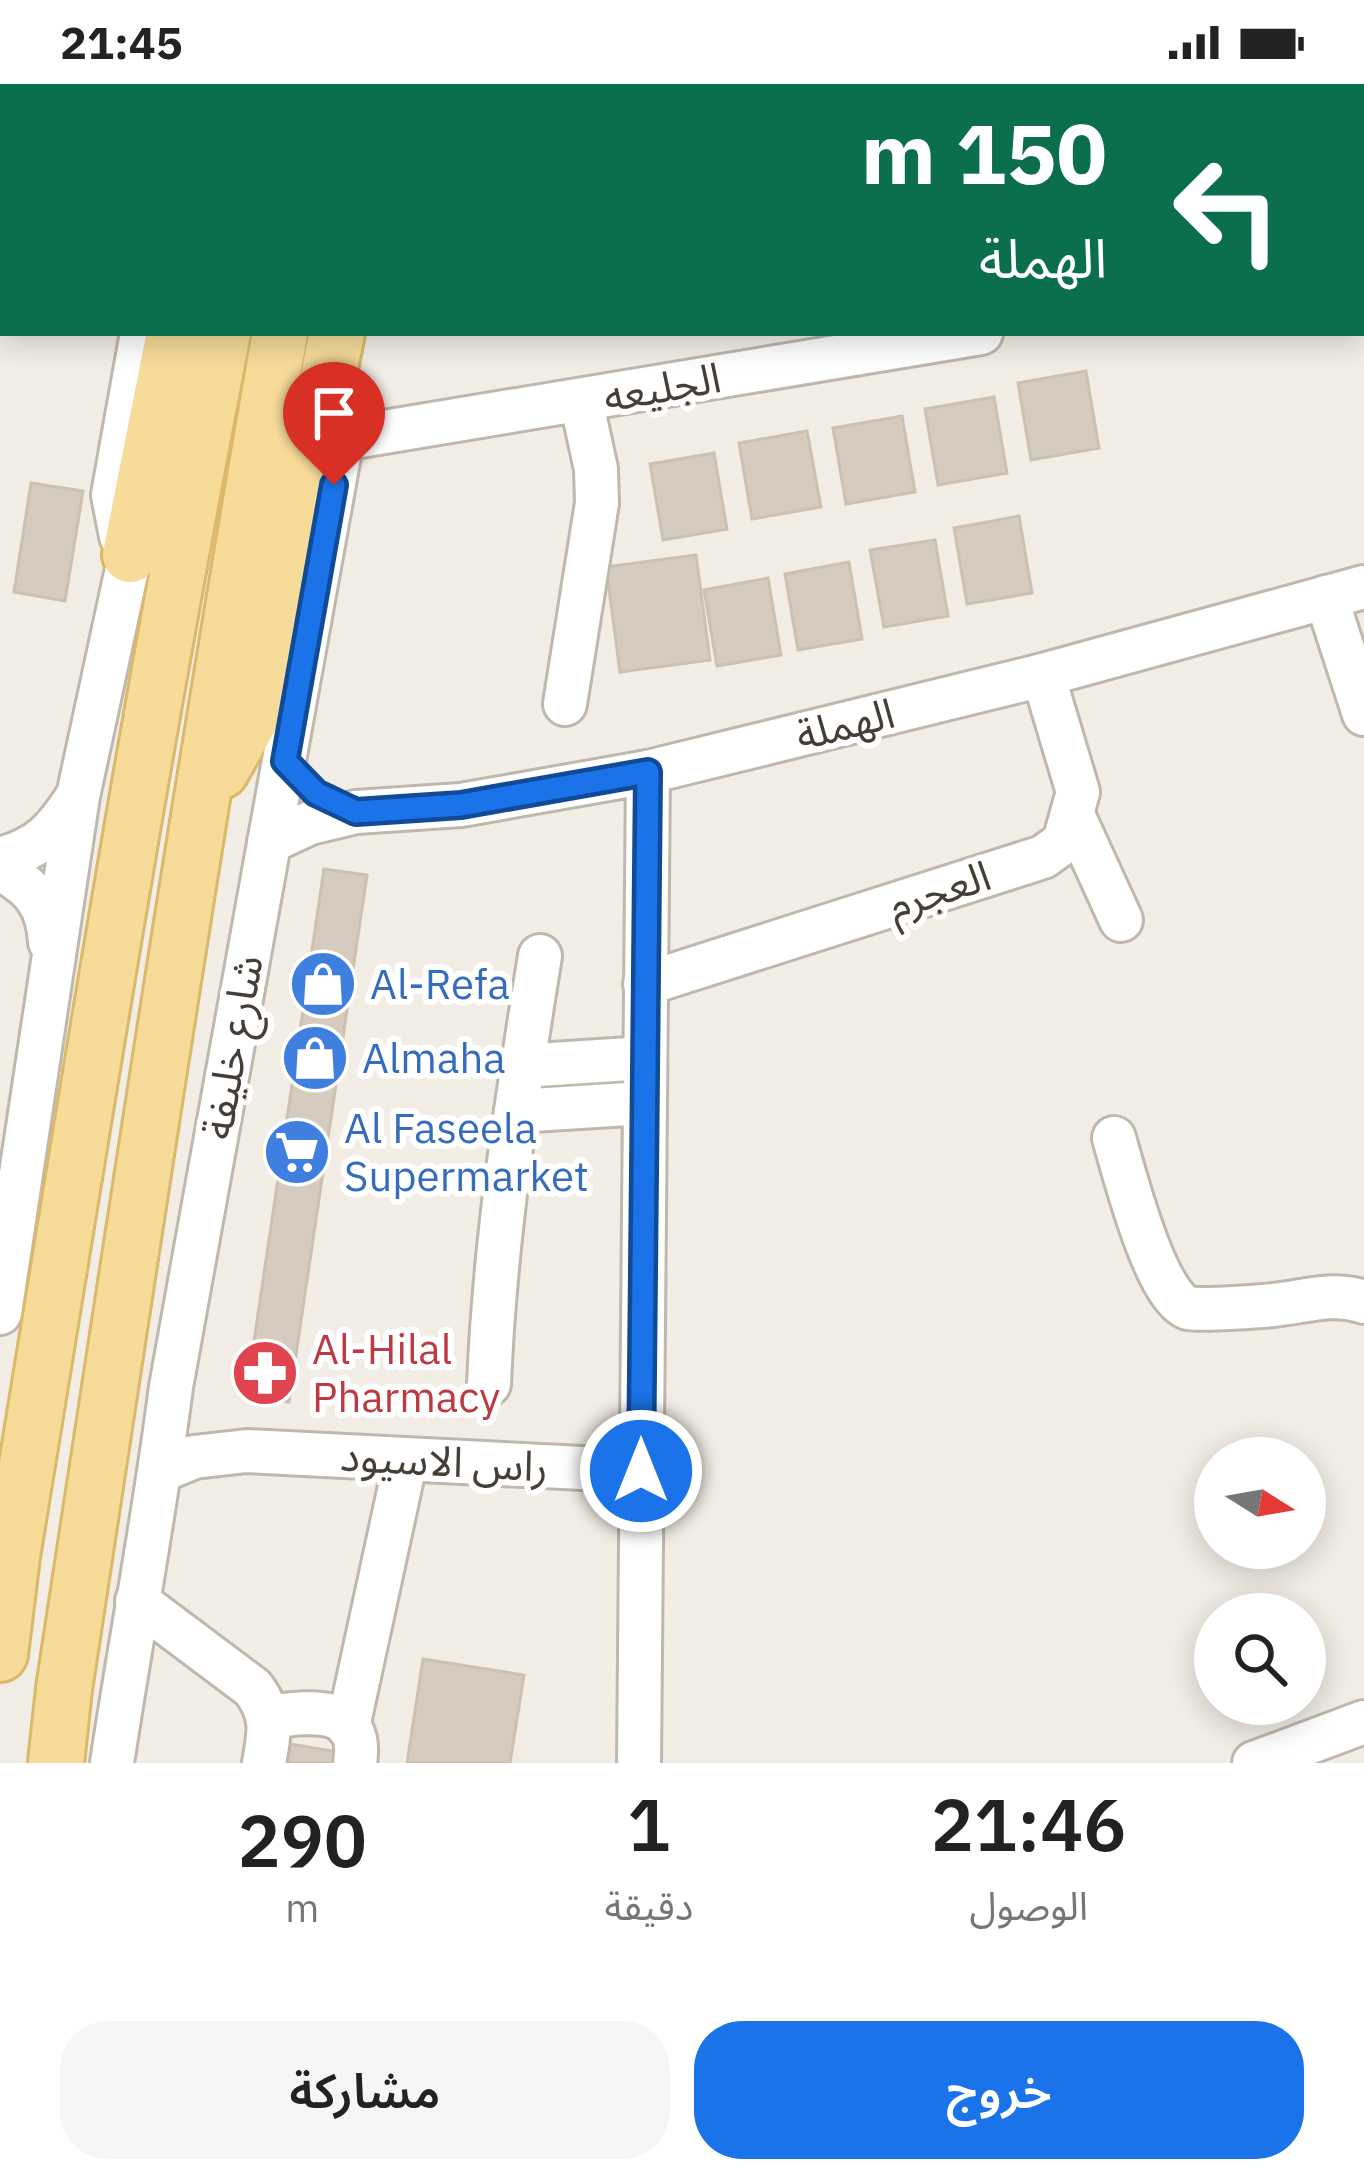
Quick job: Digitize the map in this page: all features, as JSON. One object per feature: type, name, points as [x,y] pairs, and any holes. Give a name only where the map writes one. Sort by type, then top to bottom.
[{"type":"main road","points":[[130,555],[173,336]]},
{"type":"main road","points":[[0,1654],[12,1556],[129,847],[222,336]]},
{"type":"main road","name":"شارع خليفة","points":[[56,1763],[67,1666],[202,797],[279,336]]},
{"type":"main road","points":[[202,797],[234,750],[262,688],[337,336]]},
{"type":"street","points":[[0,1313],[78,796],[130,555],[113,495],[141,336]]},
{"type":"street","name":"شارع خليفة","points":[[112,1763],[171,1387],[360,336]]},
{"type":"street","name":"الجليعه","points":[[342,439],[963,336]]},
{"type":"street","points":[[565,704],[597,503],[596,469],[581,400]]},
{"type":"street","name":"الهملة","points":[[269,842],[310,823],[356,812],[461,805],[648,772],[1043,675],[1345,592],[1364,714]]},
{"type":"street","points":[[1043,675],[1078,792],[1073,814],[1121,920]]},
{"type":"street","points":[[285,761],[316,793],[356,812]]},
{"type":"street","points":[[639,1763],[648,772]]},
{"type":"street","points":[[0,859],[25,852],[56,830],[78,796]]},
{"type":"street","name":"العجرم","points":[[645,984],[1043,857],[1064,842],[1073,814]]},
{"type":"street","points":[[0,869],[26,883],[49,920],[51,964]]},
{"type":"street","points":[[489,1384],[502,1202],[540,956]]},
{"type":"street","points":[[522,1066],[645,1058]]},
{"type":"street","points":[[516,1111],[644,1103]]},
{"type":"street","points":[[1114,1138],[1151,1256],[1174,1298],[1188,1308],[1274,1305],[1342,1295],[1364,1302]]},
{"type":"street","name":"راس الاسيود","points":[[171,1387],[192,1419],[212,1436],[247,1451]]},
{"type":"street","name":"راس الاسيود","points":[[160,1471],[194,1457],[247,1451],[641,1471]]},
{"type":"street","points":[[352,1745],[406,1459]]},
{"type":"street","points":[[137,1601],[253,1688],[264,1702],[269,1737],[264,1763]]},
{"type":"street","points":[[268,1717],[328,1713],[352,1745]]},
{"type":"street","points":[[1254,1763],[1364,1722]]},
{"type":"building","points":[[1086,371],[1099,448],[1031,460],[1018,383]]},
{"type":"building","points":[[994,397],[1007,473],[938,485],[925,409]]},
{"type":"building","points":[[902,416],[915,492],[846,504],[833,428]]},
{"type":"building","points":[[807,431],[821,507],[752,519],[739,443]]},
{"type":"building","points":[[714,453],[727,529],[663,540],[650,464]]},
{"type":"building","points":[[31,483],[83,491],[65,601],[14,592]]},
{"type":"building","points":[[1019,516],[1032,593],[967,604],[954,528]]},
{"type":"building","points":[[935,540],[948,616],[884,627],[870,550]]},
{"type":"building","points":[[696,555],[710,660],[620,672],[606,567]]},
{"type":"building","points":[[849,562],[862,639],[798,650],[785,574]]},
{"type":"building","points":[[768,578],[781,655],[717,666],[704,590]]},
{"type":"building","points":[[324,869],[367,875],[289,1402],[246,1395]]},
{"type":"building","points":[[423,1659],[524,1675],[510,1763],[407,1763]]},
{"type":"building","points":[[255,1738],[349,1754],[347,1763],[250,1763]]},
{"type":"place","name":"Al-Refa","points":[[323,984]]},
{"type":"place","name":"Almaha","points":[[315,1058]]},
{"type":"place","name":"Al Faseela Supermarket","points":[[297,1152]]},
{"type":"place","name":"Al-Hilal Pharmacy","points":[[265,1373]]},
{"type":"route","points":[[334,485],[285,761],[299,778],[316,793],[356,812],[461,805],[648,772],[641,1471]]}]
